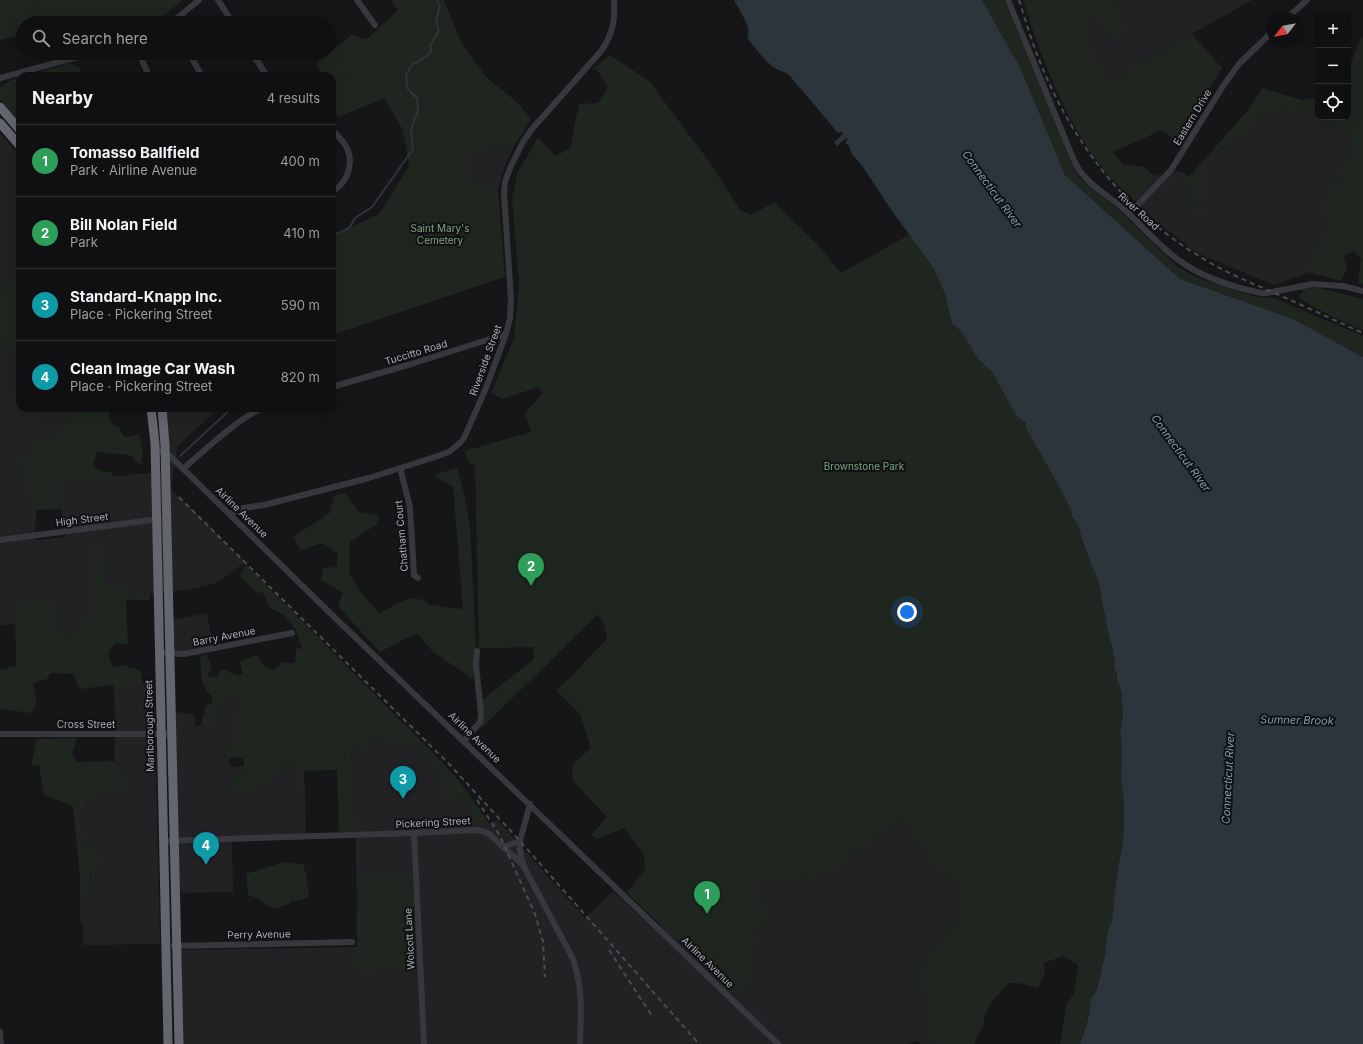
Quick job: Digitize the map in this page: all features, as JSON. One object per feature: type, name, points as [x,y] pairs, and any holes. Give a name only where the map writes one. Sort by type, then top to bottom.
[{"type":"highway","points":[[0,107],[16,125]]},
{"type":"highway","points":[[0,123],[16,141]]},
{"type":"highway","name":"Marlborough Street","points":[[151,412],[155,452],[168,1044]]},
{"type":"highway","points":[[162,412],[165,451],[179,1044]]},
{"type":"street","points":[[180,16],[199,0]]},
{"type":"street","points":[[218,0],[228,16]]},
{"type":"street","points":[[357,0],[375,26]]},
{"type":"street","name":"Riverside Street","points":[[230,514],[243,508],[264,505],[369,478],[449,452],[460,443],[470,426],[486,388],[506,334],[510,318],[511,299],[504,213],[505,182],[516,154],[523,142],[537,123],[602,50],[609,39],[613,28],[614,0]]},
{"type":"street","name":"River Road","points":[[1008,0],[1077,166],[1091,183],[1129,214],[1177,259],[1200,273],[1225,283],[1261,293],[1312,284],[1342,286],[1363,291]]},
{"type":"street","points":[[1294,12],[1307,0]]},
{"type":"street","name":"Eastern Drive","points":[[1129,214],[1171,170],[1223,86],[1239,64],[1267,37]]},
{"type":"street","points":[[22,72],[66,60]]},
{"type":"street","points":[[142,60],[147,72]]},
{"type":"street","points":[[193,60],[200,72]]},
{"type":"street","points":[[257,60],[264,72]]},
{"type":"street","points":[[0,78],[16,74]]},
{"type":"street","points":[[336,134],[342,139],[349,151],[350,166],[344,181],[336,188]]},
{"type":"street","name":"Tuccitto Road","points":[[336,386],[506,334]]},
{"type":"street","points":[[183,469],[253,412]]},
{"type":"street","points":[[155,452],[165,451]]},
{"type":"street","name":"Airline Avenue","points":[[165,451],[328,611],[778,1044]]},
{"type":"street","name":"Chatham Court","points":[[400,468],[410,507],[414,574],[418,578]]},
{"type":"street","name":"High Street","points":[[0,540],[166,519]]},
{"type":"street","name":"Barry Avenue","points":[[159,653],[184,654],[292,632]]},
{"type":"street","points":[[464,741],[480,722],[481,713],[476,665],[478,651]]},
{"type":"street","name":"Cross Street","points":[[0,734],[172,734]]},
{"type":"street","points":[[523,865],[520,851],[520,841],[530,804]]},
{"type":"street","name":"Pickering Street","points":[[163,841],[477,830],[485,832],[523,865],[577,970],[581,1003],[580,1044]]},
{"type":"street","name":"Wolcott Lane","points":[[414,833],[424,1044]]},
{"type":"street","points":[[504,847],[520,841]]},
{"type":"street","name":"Perry Avenue","points":[[166,946],[352,942]]},
{"type":"street","points":[[0,1032],[1,1044]]},
{"type":"shaded area","points":[[1114,0],[1252,0],[1105,83],[1084,31],[1093,7],[1128,16]]},
{"type":"shaded area","points":[[1283,109],[1315,114],[1315,120],[1329,120],[1354,141],[1322,209],[1329,222],[1308,272],[1274,285],[1197,253],[1148,215],[1135,201],[1155,176],[1180,171],[1189,177],[1212,151],[1228,147],[1249,131],[1257,116]]},
{"type":"shaded area","points":[[0,133],[16,151],[16,279],[0,291]]},
{"type":"shaded area","points":[[470,148],[512,150],[503,171],[498,190],[469,180]]},
{"type":"shaded area","points":[[0,342],[16,358],[16,412],[73,412],[75,414],[59,430],[59,437],[30,441],[32,453],[27,496],[36,510],[35,540],[65,537],[57,482],[169,471],[164,412],[215,412],[178,446],[171,489],[245,562],[219,582],[197,588],[171,592],[128,595],[106,585],[103,551],[90,542],[93,612],[79,626],[62,635],[57,630],[53,599],[15,601],[16,624],[0,625]]},
{"type":"shaded area","points":[[207,613],[213,646],[183,651],[173,650],[173,617],[177,619]]},
{"type":"shaded area","points":[[154,682],[160,944],[83,945],[83,925],[80,924],[80,900],[88,895],[86,886],[91,879],[90,871],[99,870],[97,848],[85,843],[82,832],[83,810],[89,799],[94,796],[124,791],[119,768],[117,766],[114,689],[131,688],[131,684]]},
{"type":"shaded area","points":[[238,695],[243,708],[237,711],[236,738],[232,745],[224,748],[225,761],[229,761],[230,767],[244,766],[245,774],[231,777],[228,796],[270,780],[270,778],[281,766],[295,764],[301,793],[305,793],[306,839],[232,842],[233,892],[179,893],[175,712],[192,714],[196,719],[195,726],[212,724],[214,723],[214,710]]},
{"type":"shaded area","points":[[391,740],[410,748],[415,744],[442,776],[442,798],[459,796],[464,798],[474,819],[450,818],[490,825],[497,819],[585,918],[613,891],[656,931],[662,926],[739,999],[746,986],[758,936],[767,922],[755,881],[795,882],[867,844],[903,819],[925,855],[963,889],[959,916],[921,966],[917,983],[929,1014],[929,1033],[936,1038],[936,1044],[921,1044],[917,1041],[907,1044],[183,1044],[181,950],[357,947],[356,832],[351,750],[363,749],[373,743]]},
{"type":"green space","points":[[0,0],[183,0],[163,16],[16,16],[16,37],[0,40]]},
{"type":"green space","name":"Saint Mary's Cemetery","points":[[390,0],[444,0],[461,42],[486,77],[518,103],[531,119],[512,150],[470,148],[469,180],[498,190],[505,277],[336,334],[336,234],[379,214],[409,166],[403,130],[384,98],[338,117],[336,110],[336,72],[321,72],[316,64],[321,60],[336,60],[336,47],[351,35],[367,39],[398,10]]},
{"type":"green space","points":[[982,0],[1004,0],[1080,178],[1120,211],[1178,267],[1196,277],[1252,296],[1274,298],[1363,336],[1363,357],[1293,319],[1180,279],[1065,175],[1021,69]]},
{"type":"green space","points":[[1023,0],[1114,0],[1128,16],[1124,37],[1114,37],[1104,29],[1093,7],[1084,31],[1105,83],[1192,34],[1222,68],[1177,141],[1162,130],[1113,152],[1123,165],[1142,166],[1155,176],[1135,201],[1117,185],[1099,163],[1084,142],[1071,119],[1059,96],[1039,48]]},
{"type":"green space","points":[[1363,37],[1363,284],[1358,283],[1361,259],[1354,251],[1344,256],[1347,269],[1341,281],[1308,272],[1328,222],[1322,209],[1354,141],[1329,120],[1351,120],[1351,63],[1360,40]]},
{"type":"green space","name":"Brownstone Park","points":[[610,55],[649,81],[713,167],[740,210],[752,215],[774,202],[818,245],[841,273],[909,235],[934,269],[938,277],[945,294],[953,325],[961,331],[978,359],[992,372],[1026,423],[1028,432],[1072,512],[1072,517],[1078,526],[1098,580],[1123,707],[1120,734],[1122,747],[1121,780],[1124,799],[1124,831],[1122,847],[1117,873],[1112,921],[1108,931],[1105,955],[1097,989],[1092,996],[1090,1011],[1080,1044],[1060,1044],[1066,1005],[1074,994],[1078,965],[1063,956],[1044,963],[1045,973],[1038,988],[1018,983],[1009,983],[995,998],[986,1012],[983,1026],[974,1044],[936,1044],[936,1038],[929,1033],[929,1014],[917,983],[921,966],[959,916],[963,889],[925,855],[903,819],[830,872],[795,882],[755,881],[767,922],[758,936],[746,986],[739,999],[626,892],[645,869],[644,855],[624,828],[598,839],[591,835],[607,817],[573,781],[572,765],[591,748],[580,714],[557,691],[607,639],[604,624],[597,615],[481,729],[481,701],[534,659],[533,647],[479,648],[475,464],[469,465],[465,451],[531,432],[525,413],[543,393],[538,387],[502,399],[491,393],[514,338],[519,284],[512,198],[517,173],[538,138],[556,156],[570,148],[579,104],[598,103],[608,87],[596,69],[591,70]]},
{"type":"green space","points":[[71,63],[79,67],[81,72],[40,72]]},
{"type":"green space","points":[[16,79],[16,118],[0,99],[0,88],[11,80]]},
{"type":"green space","points":[[1262,88],[1302,100],[1315,98],[1315,114],[1283,109],[1257,116],[1250,131],[1228,147],[1212,151],[1247,111]]},
{"type":"green space","points":[[1201,164],[1205,176],[1207,192],[1202,201],[1202,222],[1189,196],[1194,194],[1188,182],[1186,183],[1182,173],[1189,177]]},
{"type":"green space","points":[[16,279],[16,358],[0,342],[0,291]]},
{"type":"green space","points":[[1319,288],[1363,299],[1363,330],[1312,306],[1298,296],[1303,293],[1301,289]]},
{"type":"green space","points":[[73,412],[109,412],[112,423],[120,428],[125,437],[139,434],[143,455],[141,465],[130,455],[97,452],[93,464],[98,470],[112,473],[113,477],[58,482],[61,509],[36,510],[27,496],[20,454],[32,453],[30,441],[59,437],[59,430],[75,414]]},
{"type":"green space","points":[[457,468],[470,524],[476,646],[473,679],[432,651],[417,633],[380,652],[338,606],[343,593],[321,580],[323,568],[337,567],[338,554],[323,543],[300,550],[294,536],[330,513],[334,496],[345,493],[359,512],[378,515],[377,524],[350,542],[349,573],[363,596],[380,613],[409,598],[424,600],[429,605],[463,609],[453,487],[433,475]]},
{"type":"green space","points":[[97,541],[98,547],[103,551],[106,584],[126,584],[128,595],[150,593],[150,600],[126,600],[128,644],[116,643],[108,652],[112,667],[125,665],[129,668],[134,667],[137,670],[141,670],[143,683],[132,684],[132,688],[114,689],[113,685],[80,689],[73,674],[51,673],[47,679],[33,683],[37,703],[31,713],[0,709],[0,670],[16,666],[15,601],[53,599],[57,631],[62,635],[79,626],[93,612],[90,542]]},
{"type":"green space","points":[[246,565],[445,765],[464,787],[490,825],[448,825],[449,818],[474,819],[464,798],[459,796],[447,803],[442,798],[442,776],[415,744],[410,748],[391,740],[373,743],[363,749],[351,750],[356,832],[339,832],[337,770],[304,771],[305,793],[301,794],[295,764],[281,766],[276,775],[258,786],[255,791],[228,796],[231,777],[245,774],[243,757],[229,758],[229,761],[225,761],[224,748],[232,745],[236,738],[237,711],[243,707],[238,695],[214,710],[214,723],[201,725],[206,706],[212,702],[212,696],[208,693],[203,683],[200,656],[207,655],[212,668],[208,673],[209,677],[217,677],[221,670],[224,669],[237,676],[243,674],[240,662],[257,655],[265,667],[273,670],[283,662],[295,663],[296,649],[302,648],[296,630],[284,615],[270,608],[263,592],[256,593],[240,575]]},
{"type":"green space","points":[[77,738],[72,755],[78,762],[115,761],[115,738],[117,738],[117,766],[120,767],[124,791],[93,797],[88,800],[85,805],[82,825],[85,843],[97,848],[99,870],[90,871],[88,896],[80,900],[80,878],[73,806],[44,795],[39,766],[31,765],[37,739]]},
{"type":"green space","points":[[284,862],[303,864],[309,896],[301,900],[290,901],[289,905],[285,905],[277,909],[267,906],[260,899],[248,895],[246,874]]},
{"type":"green space","points":[[408,874],[412,883],[416,969],[357,971],[357,876]]},
{"type":"water","points":[[734,0],[982,0],[1021,69],[1065,175],[1180,279],[1293,319],[1363,357],[1363,1044],[1080,1044],[1089,1014],[1091,1003],[1090,1000],[1097,989],[1105,955],[1108,931],[1112,921],[1117,873],[1124,831],[1124,799],[1121,780],[1122,747],[1120,734],[1123,717],[1123,707],[1121,703],[1122,696],[1114,667],[1115,661],[1098,580],[1078,526],[1072,517],[1072,512],[1027,430],[1026,423],[1017,416],[992,372],[978,359],[961,331],[952,324],[945,294],[934,269],[890,208],[863,167],[852,154],[849,146],[845,143],[848,139],[846,138],[837,146],[834,142],[843,134],[841,131],[838,133],[789,75],[772,66],[752,45],[748,38],[747,25]]},
{"type":"waterway","points":[[336,234],[349,228],[355,218],[372,207],[413,149],[411,135],[418,110],[417,98],[407,88],[406,75],[413,63],[418,62],[431,51],[430,46],[439,30],[436,22],[440,7],[437,0]]},
{"type":"waterway","points":[[180,456],[228,412]]},
{"type":"railway","points":[[1019,0],[1038,57],[1066,116],[1083,144],[1102,170],[1146,217],[1172,238],[1217,266],[1244,280],[1363,333]]},
{"type":"railway","points":[[179,497],[449,764],[520,841],[699,1044]]},
{"type":"railway","points":[[477,800],[500,836],[535,914],[543,942],[545,977]]},
{"type":"railway","points":[[609,950],[652,1016]]},
{"type":"place","name":"Bill Nolan Field","points":[[531,586]]},
{"type":"place","name":"Standard-Knapp Inc.","points":[[403,799]]},
{"type":"place","name":"Clean Image Car Wash","points":[[206,865]]},
{"type":"place","name":"Tomasso Ballfield","points":[[707,914]]},
{"type":"water label","name":"Connecticut River","points":[[992,189]]},
{"type":"water label","name":"Connecticut River","points":[[1181,453]]},
{"type":"water label","name":"Sumner Brook","points":[[1297,720]]},
{"type":"water label","name":"Connecticut River","points":[[1228,778]]}]
